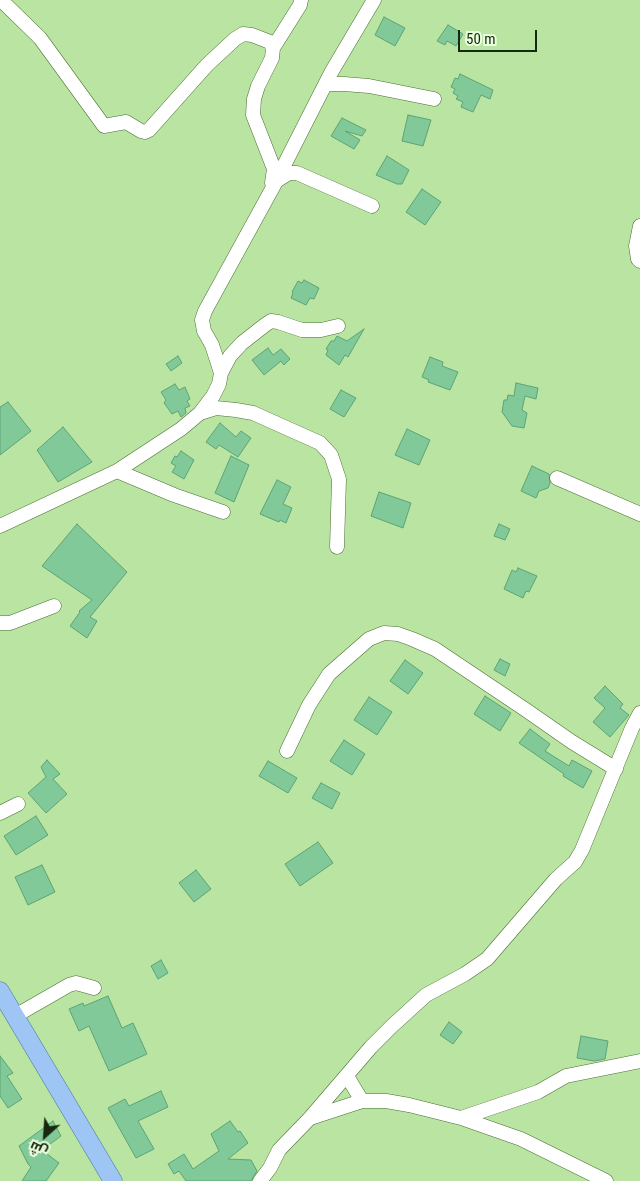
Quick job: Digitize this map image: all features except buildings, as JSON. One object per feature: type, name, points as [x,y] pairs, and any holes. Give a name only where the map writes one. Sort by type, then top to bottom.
[{"type":"main road","points":[[0,991],[112,1181]]},
{"type":"street","points":[[1,0],[40,38],[104,126],[126,122],[141,131],[149,130],[206,65],[235,38],[243,34],[252,35],[270,42],[273,48]]},
{"type":"street","points":[[274,185],[274,169],[253,115],[254,99],[258,86],[272,58],[273,48],[300,5],[301,0]]},
{"type":"street","points":[[221,373],[212,345],[204,331],[202,320],[205,311],[274,185],[326,84],[374,0]]},
{"type":"street","points":[[326,84],[368,86],[434,99]]},
{"type":"street","points":[[274,185],[289,173],[297,173],[372,206]]},
{"type":"street","points":[[640,226],[636,246],[640,261]]},
{"type":"street","points":[[0,526],[117,471],[182,429],[200,413],[214,396],[221,373],[230,356],[242,343],[271,321],[302,330],[320,330],[338,326]]},
{"type":"street","points":[[200,413],[216,408],[253,414],[320,443],[332,455],[339,479],[338,547]]},
{"type":"street","points":[[117,471],[174,495],[223,512]]},
{"type":"street","points":[[557,478],[640,514]]},
{"type":"street","points":[[0,624],[10,623],[54,606]]},
{"type":"street","points":[[287,751],[310,705],[330,674],[369,639],[384,633],[398,634],[435,649],[572,742],[616,769]]},
{"type":"street","points":[[260,1181],[270,1168],[279,1150],[310,1118],[371,1047],[426,995],[465,974],[487,959],[556,879],[575,862],[582,850],[632,728],[640,713]]},
{"type":"street","points":[[0,813],[18,804]]},
{"type":"street","points":[[15,1016],[69,985],[76,983],[94,988]]},
{"type":"street","points":[[461,1118],[538,1092],[566,1076],[640,1061]]},
{"type":"street","points":[[347,1076],[362,1101]]},
{"type":"street","points":[[310,1118],[362,1101],[386,1100],[461,1118],[521,1139],[606,1181]]}]
